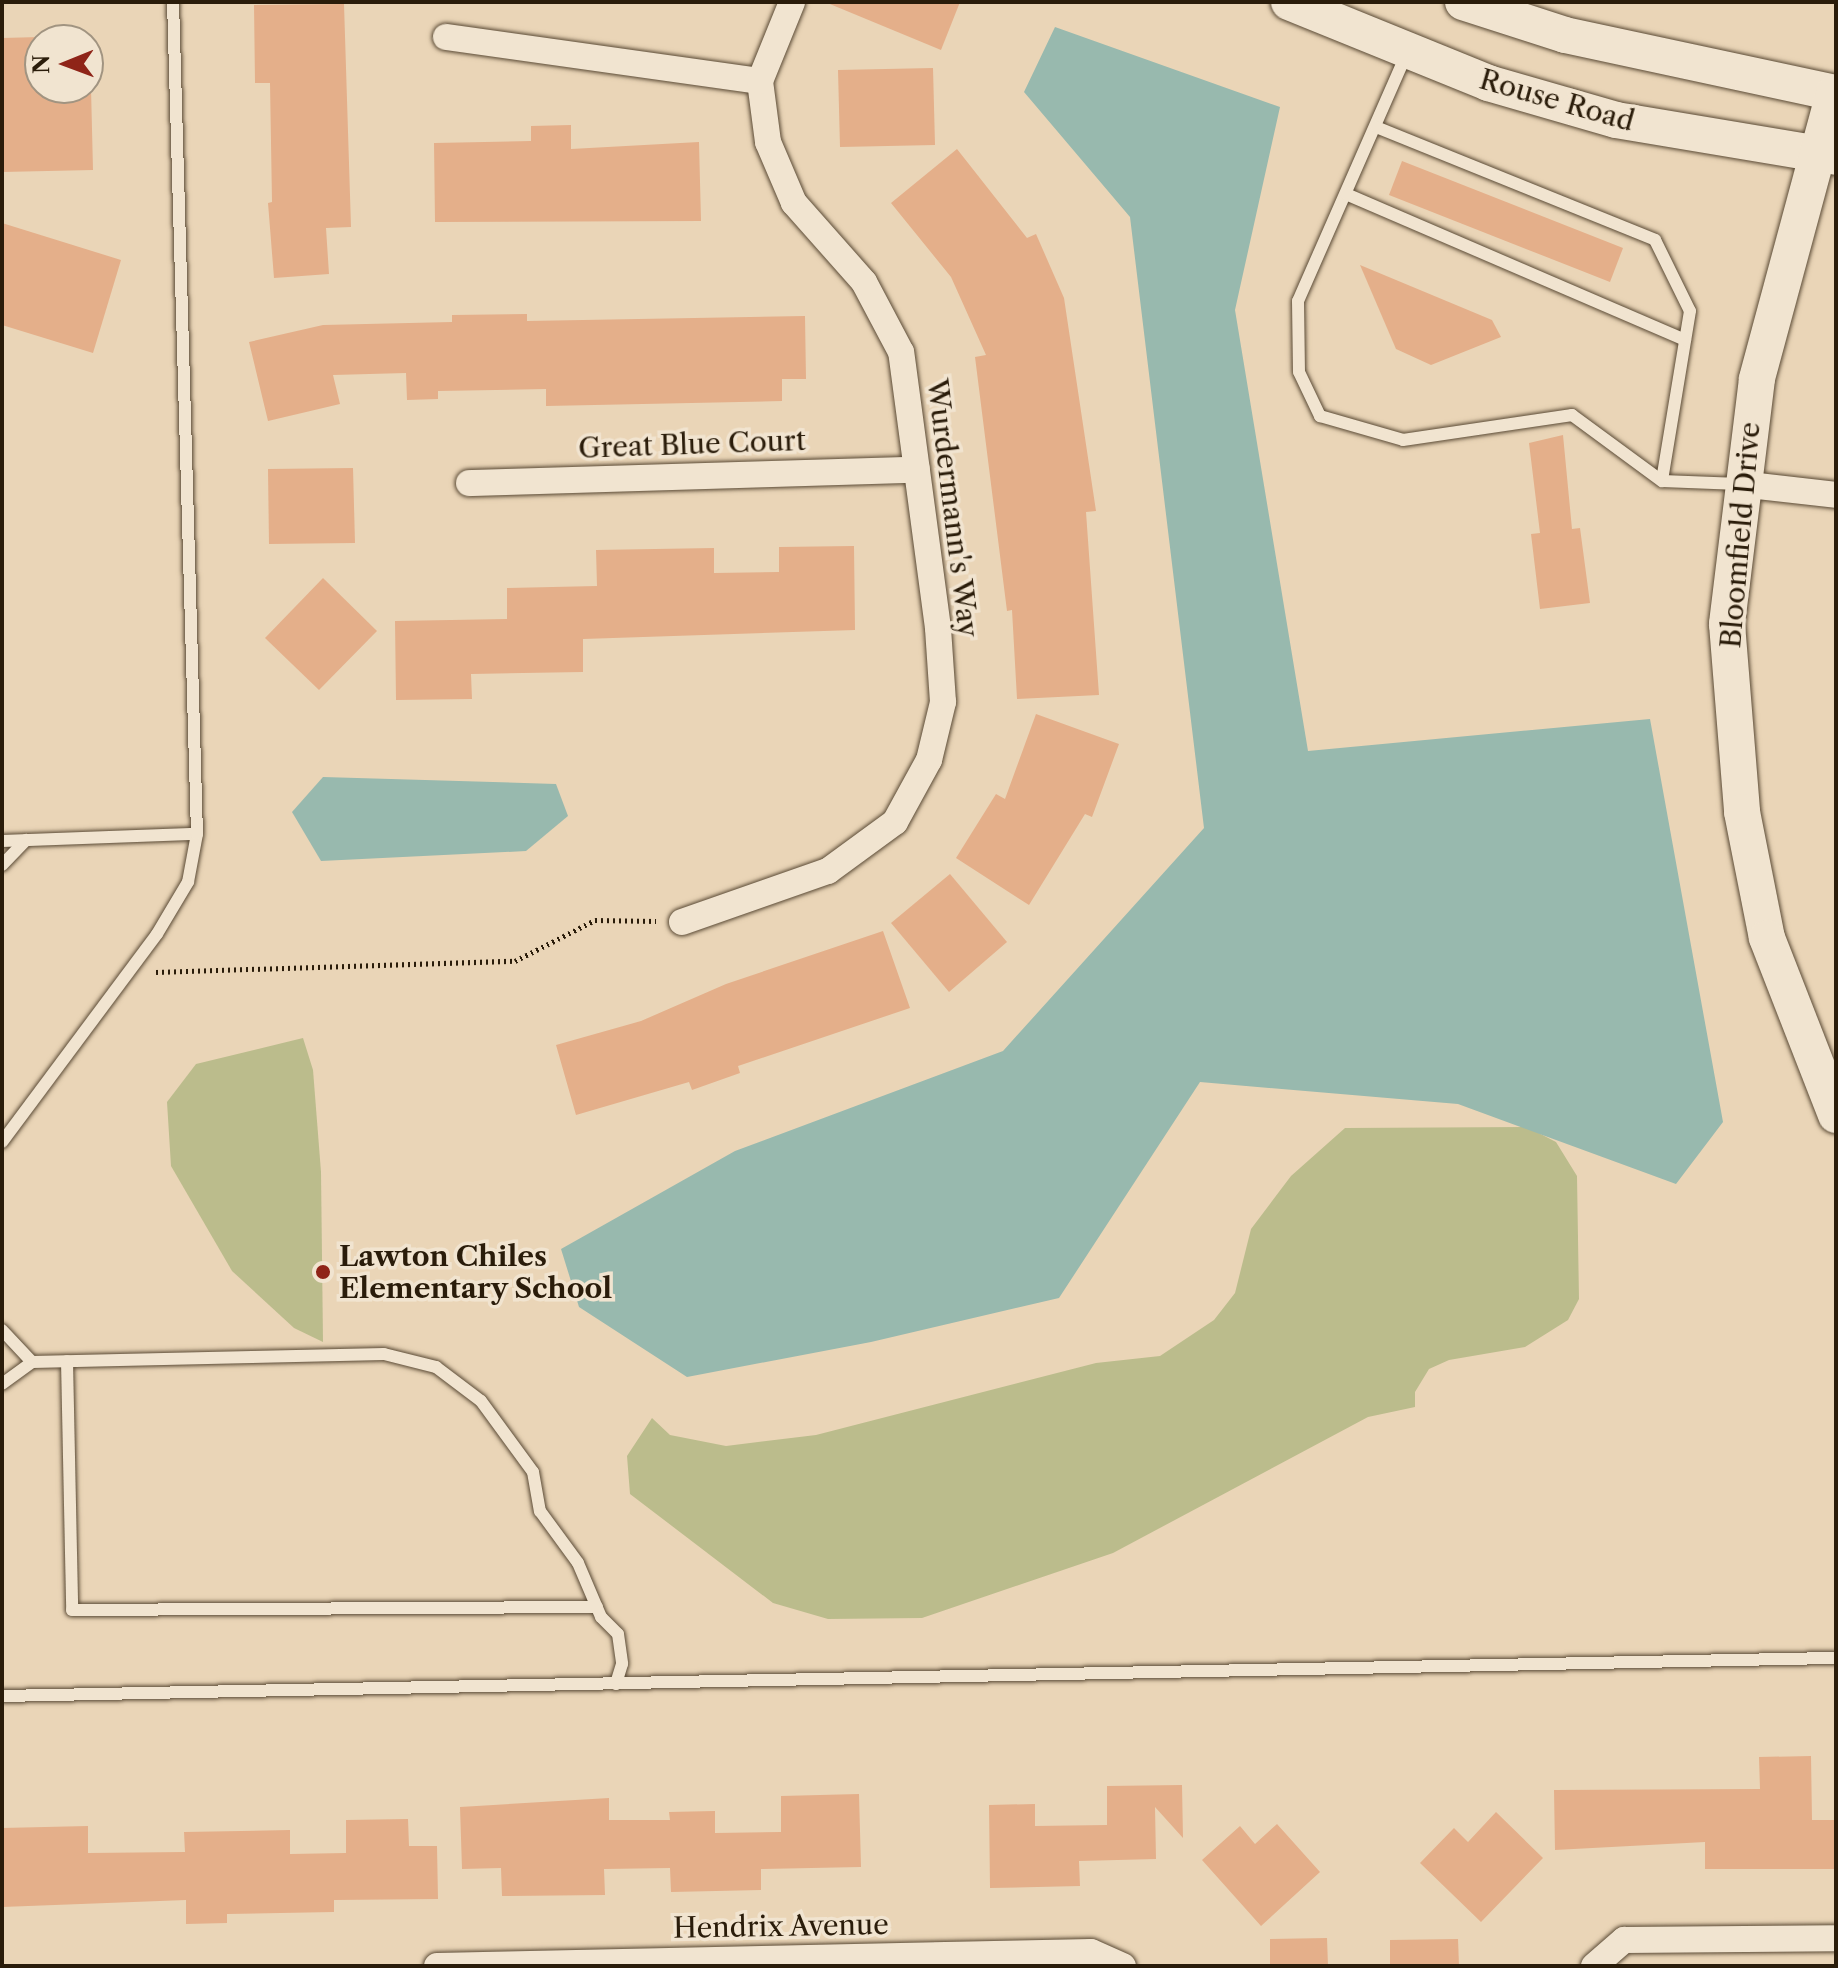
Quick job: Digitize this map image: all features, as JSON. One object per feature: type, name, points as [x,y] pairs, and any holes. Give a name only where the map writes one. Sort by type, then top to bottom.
[{"type":"street","name":"Wurdermann's Way","points":[[682,922],[828,871],[895,822],[929,760],[943,702],[901,352],[864,282],[794,203],[768,142],[760,81],[792,2]]},
{"type":"street","name":"Rouse Road","points":[[1289,2],[1488,83],[1616,120],[1826,156]]},
{"type":"street","points":[[1463,2],[1565,35],[1835,90]]},
{"type":"street","points":[[446,37],[760,81]]},
{"type":"street","name":"Bloomfield Drive","points":[[1835,90],[1826,156],[1757,379],[1740,484],[1727,624],[1742,812],[1767,938],[1836,1115]]},
{"type":"street","name":"Great Blue Court","points":[[469,483],[917,470]]},
{"type":"street","points":[[1740,484],[1836,495]]},
{"type":"street","points":[[1595,1964],[1624,1940],[1836,1938]]},
{"type":"street","name":"Hendrix Avenue","points":[[437,1966],[1091,1952],[1123,1966]]},
{"type":"lane","points":[[2,1142],[127,973],[188,882],[197,834],[173,2]]},
{"type":"lane","points":[[1408,51],[1298,301],[1299,372],[1320,416],[1403,440],[1572,415],[1662,481],[1740,484]]},
{"type":"lane","points":[[1376,127],[1655,240],[1690,311],[1662,481]]},
{"type":"lane","points":[[1346,194],[1685,340]]},
{"type":"lane","points":[[2,841],[197,834]]},
{"type":"lane","points":[[2,865],[26,840]]},
{"type":"lane","points":[[2,1330],[32,1362]]},
{"type":"lane","points":[[2,1384],[32,1362],[384,1354],[436,1367],[481,1401],[533,1472],[540,1511],[578,1563],[597,1607],[618,1634],[622,1664],[616,1684]]},
{"type":"lane","points":[[67,1361],[72,1610],[597,1607]]},
{"type":"lane","points":[[2,1696],[1836,1658]]},
{"type":"path","points":[[127,973],[515,961],[595,920],[682,922]]},
{"type":"green space","points":[[303,1038],[313,1070],[321,1172],[323,1342],[294,1328],[232,1271],[171,1166],[167,1102],[196,1064]]},
{"type":"green space","points":[[1527,1127],[1556,1142],[1577,1176],[1579,1299],[1568,1320],[1525,1347],[1449,1360],[1429,1369],[1415,1392],[1415,1407],[1368,1417],[1113,1553],[922,1618],[828,1619],[773,1603],[630,1494],[627,1456],[652,1418],[670,1435],[726,1446],[816,1435],[1096,1363],[1160,1356],[1214,1320],[1235,1293],[1251,1229],[1291,1176],[1345,1128]]},
{"type":"water","points":[[1055,27],[1280,107],[1235,310],[1308,751],[1650,719],[1723,1122],[1676,1184],[1458,1104],[1200,1082],[1059,1298],[871,1342],[687,1377],[579,1307],[561,1249],[735,1151],[1003,1051],[1204,828],[1130,217],[1024,92]]},
{"type":"water","points":[[323,777],[556,784],[568,816],[526,851],[321,861],[292,812]]},
{"type":"building","points":[[825,2],[960,2],[941,50]]},
{"type":"building","points":[[344,4],[351,227],[326,228],[329,274],[274,278],[268,203],[272,202],[270,83],[255,83],[254,5]]},
{"type":"building","points":[[24,37],[24,104],[91,104],[93,170],[2,172],[2,38]]},
{"type":"building","points":[[933,68],[935,145],[840,147],[838,70]]},
{"type":"building","points":[[571,125],[571,149],[699,142],[701,221],[435,222],[434,143],[531,141],[531,126]]},
{"type":"building","points":[[957,149],[1027,238],[1036,234],[1064,298],[1096,511],[1086,512],[1099,695],[1017,699],[1012,610],[1007,611],[975,357],[986,355],[951,277],[891,203]]},
{"type":"building","points":[[1402,161],[1623,248],[1610,282],[1389,195]]},
{"type":"building","points":[[2,223],[121,260],[93,353],[2,325]]},
{"type":"building","points":[[1360,265],[1492,320],[1501,337],[1431,365],[1396,349]]},
{"type":"building","points":[[527,314],[527,321],[805,316],[806,379],[782,379],[782,401],[546,406],[546,389],[438,391],[438,399],[407,400],[406,373],[333,375],[340,404],[268,421],[249,342],[323,325],[452,322],[452,315]]},
{"type":"building","points":[[1563,435],[1572,529],[1580,528],[1590,603],[1540,609],[1531,534],[1540,533],[1529,443]]},
{"type":"building","points":[[353,468],[355,543],[269,544],[268,469]]},
{"type":"building","points":[[854,546],[855,630],[583,639],[583,672],[471,674],[472,699],[396,700],[395,621],[507,619],[507,588],[597,586],[596,550],[714,548],[714,573],[779,572],[779,547]]},
{"type":"building","points":[[323,578],[377,631],[319,690],[265,638]]},
{"type":"building","points":[[1036,714],[1119,744],[1092,817],[1085,814],[1029,905],[956,858],[996,794],[1005,799]]},
{"type":"building","points":[[950,874],[1007,942],[949,992],[891,923]]},
{"type":"building","points":[[883,931],[910,1008],[738,1066],[740,1073],[692,1090],[689,1082],[576,1115],[556,1045],[641,1021],[726,984]]},
{"type":"building","points":[[1811,1756],[1812,1820],[1836,1820],[1836,1869],[1705,1869],[1705,1842],[1555,1850],[1554,1790],[1760,1789],[1759,1757]]},
{"type":"building","points":[[1182,1785],[1183,1838],[1155,1807],[1156,1859],[1079,1861],[1080,1886],[990,1888],[989,1805],[1035,1804],[1035,1826],[1107,1825],[1107,1786]]},
{"type":"building","points":[[859,1794],[861,1867],[761,1869],[761,1890],[671,1892],[670,1868],[604,1869],[605,1895],[502,1896],[501,1868],[462,1869],[460,1807],[609,1798],[609,1820],[670,1820],[669,1812],[715,1811],[715,1833],[781,1832],[781,1796]]},
{"type":"building","points":[[1496,1812],[1543,1858],[1481,1922],[1420,1863],[1454,1828],[1468,1842]]},
{"type":"building","points":[[408,1819],[409,1846],[437,1846],[438,1899],[334,1900],[334,1912],[227,1914],[227,1923],[186,1924],[186,1900],[2,1907],[2,1828],[88,1826],[88,1853],[185,1852],[184,1832],[290,1830],[290,1854],[346,1853],[346,1820]]},
{"type":"building","points":[[1277,1824],[1320,1872],[1261,1926],[1202,1860],[1240,1826],[1255,1844]]},
{"type":"building","points":[[1327,1938],[1328,1966],[1270,1966],[1270,1939]]},
{"type":"building","points":[[1458,1939],[1459,1966],[1390,1966],[1390,1940]]},
{"type":"place","name":"Lawton Chiles Elementary School","points":[[323,1272]]}]
